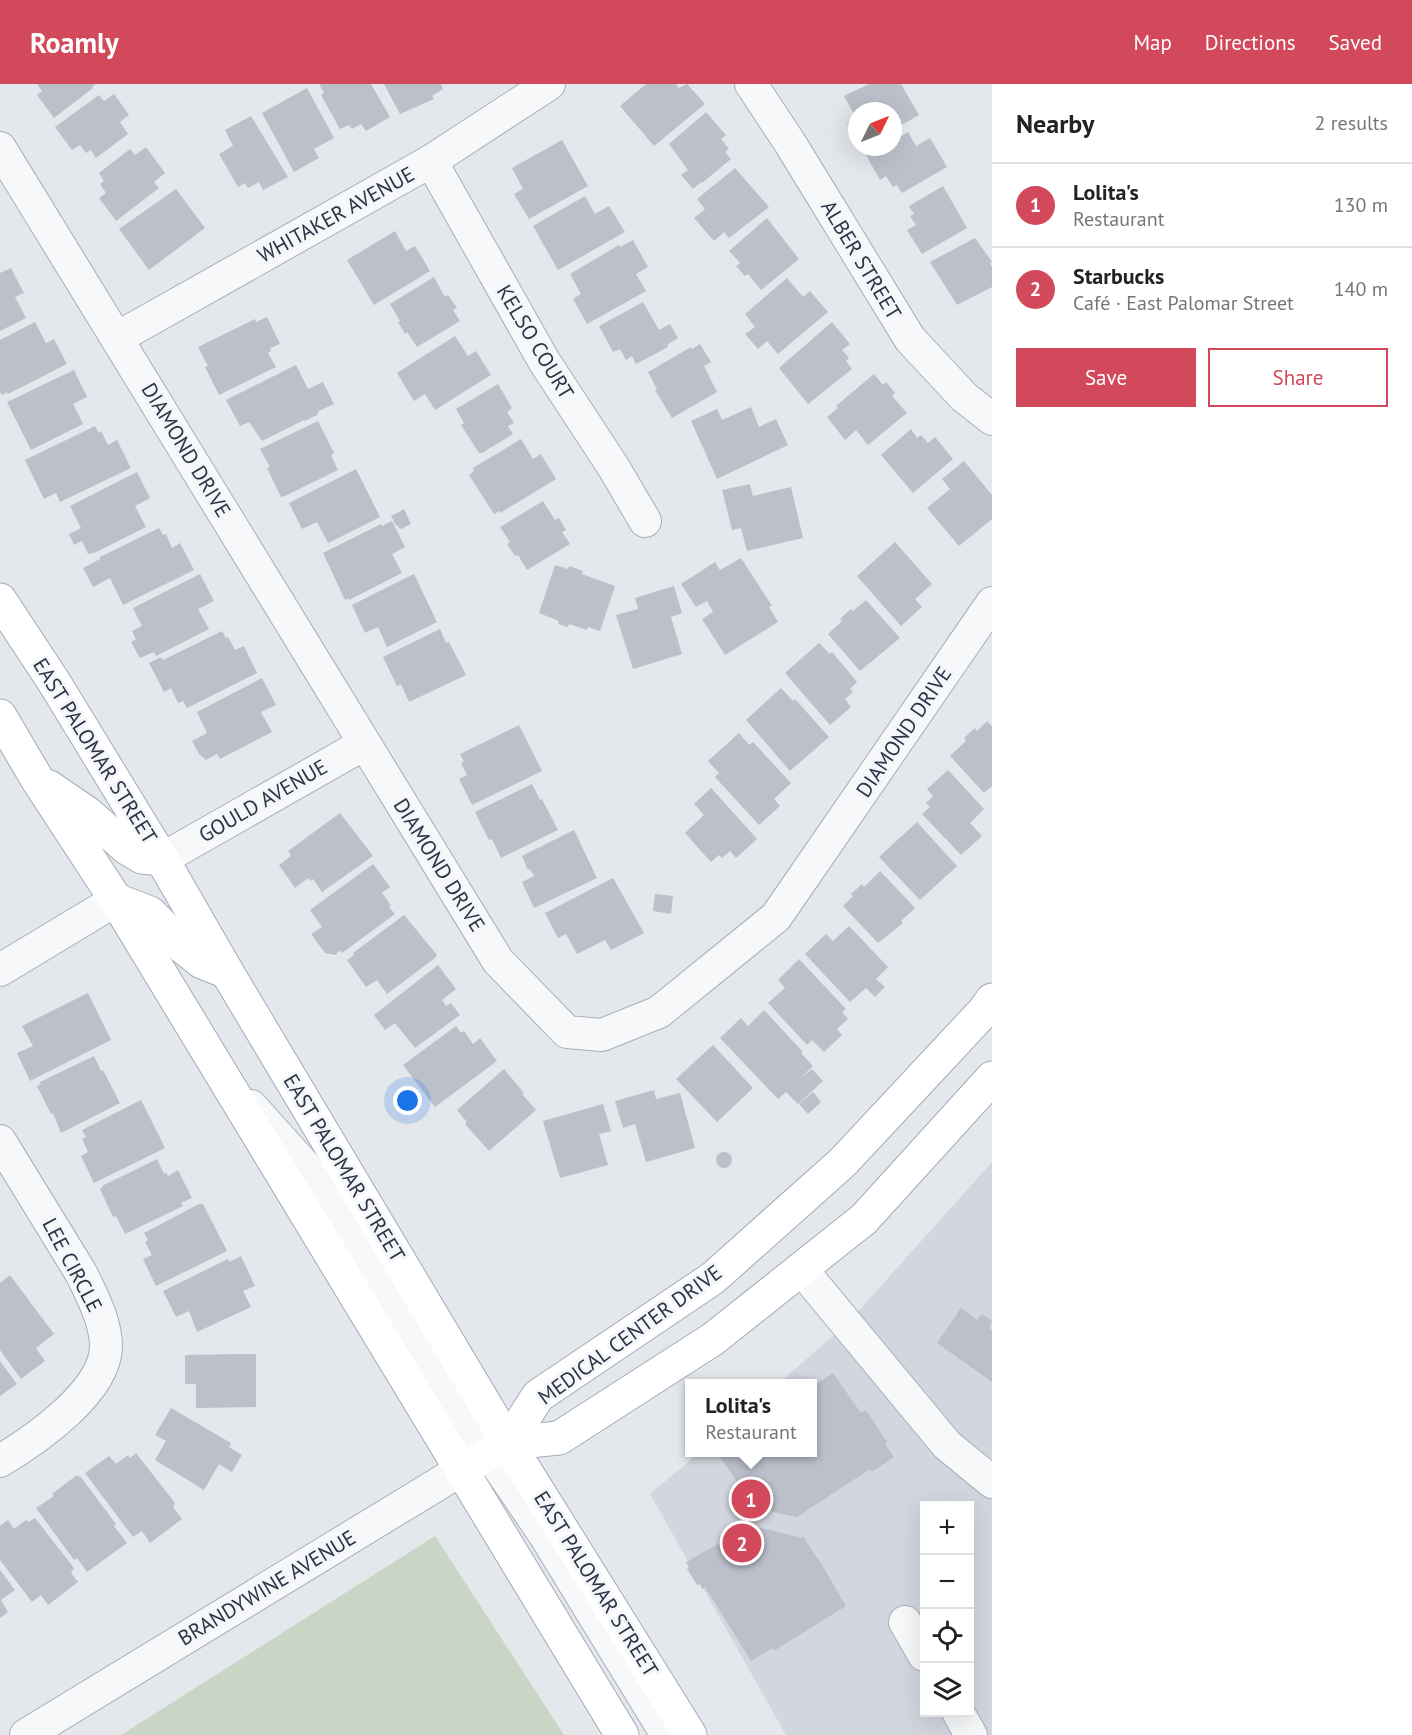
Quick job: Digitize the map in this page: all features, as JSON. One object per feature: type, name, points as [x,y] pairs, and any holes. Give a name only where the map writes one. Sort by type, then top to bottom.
[{"type":"main road","name":"EAST PALOMAR STREET","points":[[0,600],[54,682],[162,859],[498,1448],[690,1735]]},
{"type":"main road","points":[[0,716],[37,779],[116,900],[622,1735]]},
{"type":"main road","points":[[37,779],[87,813],[127,848],[142,856],[162,859]]},
{"type":"main road","points":[[116,900],[150,913],[183,947],[202,962],[227,972]]},
{"type":"main road","name":"MEDICAL CENTER DRIVE","points":[[498,1448],[538,1396],[713,1278],[843,1162],[992,1000]]},
{"type":"main road","name":"MEDICAL CENTER DRIVE","points":[[498,1448],[559,1438],[713,1339],[864,1219],[992,1078]]},
{"type":"main road","name":"BRANDYWINE AVENUE","points":[[461,1470],[498,1448]]},
{"type":"street","name":"WHITAKER AVENUE","points":[[117,338],[431,161],[549,84]]},
{"type":"street","name":"ALBER STREET","points":[[751,84],[910,339],[964,397],[992,419]]},
{"type":"street","name":"DIAMOND DRIVE","points":[[0,148],[498,961],[567,1032],[602,1035],[659,1011],[776,917],[992,603]]},
{"type":"street","name":"KELSO COURT","points":[[431,161],[544,361],[645,520]]},
{"type":"street","name":"GOULD AVENUE","points":[[162,859],[364,744]]},
{"type":"street","points":[[0,970],[116,900]]},
{"type":"street","points":[[220,1072],[305,1166],[498,1448],[544,1534],[667,1735]]},
{"type":"street","name":"LEE CIRCLE","points":[[0,1142],[93,1296],[104,1330],[106,1349],[101,1370],[69,1412],[0,1461]]},
{"type":"street","points":[[802,1270],[947,1445],[992,1482]]},
{"type":"street","name":"BRANDYWINE AVENUE","points":[[26,1735],[461,1470]]},
{"type":"street","points":[[905,1622],[920,1648]]},
{"type":"street","points":[[960,1717],[971,1735]]},
{"type":"shaded area","points":[[992,1162],[992,1735],[786,1735],[650,1494],[694,1457],[817,1457],[817,1379],[784,1379],[847,1324]]},
{"type":"green space","points":[[435,1536],[564,1735],[121,1735]]},
{"type":"building","points":[[37,84],[96,84],[54,118],[37,95],[42,91]]},
{"type":"building","points":[[319,84],[371,84],[390,117],[366,131],[361,124],[352,129],[349,125],[340,129],[321,95],[324,93]]},
{"type":"building","points":[[384,84],[441,84],[443,89],[432,96],[434,99],[400,114]]},
{"type":"building","points":[[646,84],[676,84],[679,88],[687,84],[705,104],[654,146],[620,106]]},
{"type":"building","points":[[869,84],[901,84],[919,115],[902,125],[902,102],[848,103],[844,96]]},
{"type":"building","points":[[307,88],[334,138],[314,149],[319,158],[294,172],[262,113]]},
{"type":"building","points":[[114,94],[129,115],[120,122],[128,134],[96,158],[91,150],[86,153],[80,145],[72,150],[55,127],[99,95],[104,101]]},
{"type":"building","points":[[706,112],[726,135],[721,139],[729,149],[725,152],[731,159],[693,189],[681,175],[688,170],[669,144]]},
{"type":"building","points":[[251,116],[288,177],[263,190],[259,182],[248,188],[245,183],[238,187],[219,154],[233,146],[225,130]]},
{"type":"building","points":[[908,132],[916,146],[930,138],[947,167],[902,193],[897,185],[893,187],[886,176],[880,180],[867,156],[902,156],[902,136]]},
{"type":"building","points":[[562,140],[588,186],[529,219],[514,194],[523,189],[512,168]]},
{"type":"building","points":[[146,147],[165,173],[154,182],[159,188],[116,221],[99,198],[106,193],[100,184],[104,181],[99,173],[130,149],[135,155]]},
{"type":"building","points":[[735,168],[769,207],[729,238],[724,232],[714,241],[694,218],[705,209],[697,199]]},
{"type":"building","points":[[943,186],[967,228],[922,254],[907,230],[916,225],[910,216],[914,214],[909,206]]},
{"type":"building","points":[[176,189],[205,228],[149,270],[119,229]]},
{"type":"building","points":[[585,196],[595,214],[609,206],[625,232],[558,270],[533,226]]},
{"type":"building","points":[[767,218],[799,259],[761,290],[748,274],[745,276],[736,266],[740,263],[729,251]]},
{"type":"building","points":[[395,231],[406,251],[415,246],[430,271],[374,305],[347,260]]},
{"type":"building","points":[[975,238],[992,262],[990,263],[992,287],[957,305],[930,262]]},
{"type":"building","points":[[633,240],[648,267],[636,274],[646,291],[587,324],[573,299],[581,294],[570,274],[619,245],[620,247]]},
{"type":"building","points":[[11,268],[24,293],[15,297],[26,318],[0,331],[0,273]]},
{"type":"building","points":[[434,277],[445,297],[448,295],[457,308],[453,310],[460,321],[417,347],[407,332],[405,334],[390,304]]},
{"type":"building","points":[[787,278],[803,297],[810,291],[828,312],[778,354],[767,341],[758,349],[745,334],[755,327],[745,314]]},
{"type":"building","points":[[643,302],[659,330],[670,324],[678,338],[667,345],[668,347],[636,364],[632,356],[626,360],[620,349],[613,352],[599,326]]},
{"type":"building","points":[[267,317],[280,344],[270,348],[271,351],[268,353],[276,367],[219,395],[198,347],[255,319],[256,322]]},
{"type":"building","points":[[35,322],[46,343],[54,339],[67,364],[2,395],[0,392],[0,340]]},
{"type":"building","points":[[832,322],[850,344],[842,350],[849,358],[846,361],[852,369],[808,404],[779,368]]},
{"type":"building","points":[[455,336],[468,356],[476,351],[491,375],[435,410],[425,394],[414,401],[397,373]]},
{"type":"building","points":[[700,344],[711,362],[704,366],[717,392],[672,418],[655,390],[657,389],[648,372]]},
{"type":"building","points":[[296,365],[308,389],[323,382],[334,404],[319,411],[317,415],[262,441],[249,422],[240,426],[226,400]]},
{"type":"building","points":[[74,370],[87,397],[73,404],[83,424],[31,450],[7,402]]},
{"type":"building","points":[[874,374],[883,385],[886,382],[895,393],[892,396],[907,413],[868,445],[856,430],[845,440],[827,417],[838,408],[836,406]]},
{"type":"building","points":[[498,384],[512,408],[507,412],[514,423],[508,426],[513,434],[479,453],[461,425],[464,423],[456,409]]},
{"type":"building","points":[[751,407],[759,427],[776,419],[788,445],[717,479],[691,421],[717,409],[722,420]]},
{"type":"building","points":[[318,421],[334,453],[331,455],[338,470],[281,497],[267,468],[270,467],[260,449]]},
{"type":"building","points":[[95,426],[99,433],[101,431],[108,445],[117,440],[131,468],[60,502],[56,493],[44,499],[25,460]]},
{"type":"building","points":[[911,429],[917,438],[921,435],[928,443],[935,437],[953,459],[913,493],[881,455]]},
{"type":"building","points":[[521,439],[533,459],[541,454],[556,479],[500,513],[499,511],[494,514],[469,475],[474,471],[473,468]]},
{"type":"building","points":[[964,461],[992,495],[992,519],[959,546],[927,508],[950,489],[942,479]]},
{"type":"building","points":[[356,469],[380,517],[328,543],[317,522],[302,529],[289,503]]},
{"type":"building","points":[[137,472],[150,498],[135,506],[146,527],[94,553],[88,554],[82,541],[74,545],[69,534],[81,528],[70,506]]},
{"type":"building","points":[[750,484],[753,496],[791,487],[803,538],[747,551],[741,528],[732,530],[722,490]]},
{"type":"building","points":[[543,501],[555,520],[559,518],[566,530],[562,532],[570,544],[527,570],[518,555],[515,556],[507,544],[510,542],[500,527]]},
{"type":"building","points":[[404,509],[411,524],[401,529],[391,516]]},
{"type":"building","points":[[392,521],[405,547],[392,554],[402,573],[345,600],[323,553],[381,524],[382,526]]},
{"type":"building","points":[[159,528],[163,535],[166,534],[172,548],[180,543],[194,570],[123,605],[110,578],[93,587],[83,568],[100,557]]},
{"type":"building","points":[[895,542],[932,584],[915,599],[922,607],[901,626],[857,576]]},
{"type":"building","points":[[741,558],[772,606],[769,607],[778,622],[725,655],[702,619],[713,612],[707,601],[696,607],[681,584],[715,562],[720,570]]},
{"type":"building","points":[[555,565],[568,569],[569,566],[583,571],[582,574],[615,586],[600,631],[588,627],[587,630],[569,624],[568,627],[539,613]]},
{"type":"building","points":[[200,574],[214,601],[198,609],[209,629],[156,656],[154,652],[140,658],[131,642],[136,639],[132,631],[142,626],[133,608]]},
{"type":"building","points":[[414,574],[437,622],[387,647],[378,627],[365,633],[352,605]]},
{"type":"building","points":[[674,586],[682,613],[671,617],[682,654],[633,669],[616,615],[638,609],[635,598]]},
{"type":"building","points":[[866,600],[900,638],[860,671],[828,634],[851,609],[853,611]]},
{"type":"building","points":[[440,629],[466,675],[409,702],[401,684],[397,686],[383,657]]},
{"type":"building","points":[[222,631],[235,650],[244,646],[257,673],[187,708],[183,701],[178,703],[171,688],[164,692],[149,663],[161,657],[163,660]]},
{"type":"building","points":[[819,643],[830,654],[832,652],[857,682],[850,689],[853,692],[845,699],[851,707],[830,725],[785,673]]},
{"type":"building","points":[[262,678],[276,705],[261,712],[272,732],[220,759],[217,754],[206,760],[199,754],[192,741],[207,733],[197,712]]},
{"type":"building","points":[[781,688],[793,701],[795,699],[829,737],[790,771],[746,720]]},
{"type":"building","points":[[987,721],[992,726],[992,786],[984,793],[950,756],[966,741],[964,738],[975,728],[977,731]]},
{"type":"building","points":[[519,725],[542,771],[472,805],[459,779],[467,775],[461,763],[464,762],[460,754]]},
{"type":"building","points":[[739,733],[749,745],[753,742],[791,783],[774,799],[780,806],[759,825],[715,777],[719,773],[708,761]]},
{"type":"building","points":[[948,770],[984,809],[970,823],[982,836],[961,855],[922,814],[930,807],[926,803],[933,796],[927,789]]},
{"type":"building","points":[[532,784],[558,830],[501,858],[475,812]]},
{"type":"building","points":[[711,788],[757,839],[736,858],[730,851],[722,858],[719,855],[711,862],[685,833],[704,815],[694,804]]},
{"type":"building","points":[[340,813],[373,856],[322,892],[313,879],[310,881],[308,878],[295,888],[279,865],[291,856],[288,851]]},
{"type":"building","points":[[917,822],[957,866],[920,900],[879,857]]},
{"type":"building","points":[[574,830],[597,878],[534,908],[522,882],[534,876],[530,869],[528,870],[522,856]]},
{"type":"building","points":[[373,864],[390,887],[382,893],[395,914],[342,953],[340,950],[335,955],[325,953],[311,934],[322,927],[310,910]]},
{"type":"building","points":[[880,871],[915,908],[901,921],[903,923],[878,943],[843,906],[853,896],[851,894],[862,884],[864,887]]},
{"type":"building","points":[[613,878],[644,933],[611,950],[605,940],[577,954],[566,934],[558,938],[545,913]]},
{"type":"building","points":[[655,894],[673,896],[671,914],[653,911]]},
{"type":"building","points":[[404,915],[437,955],[387,994],[377,980],[366,987],[347,960]]},
{"type":"building","points":[[849,926],[888,967],[876,979],[885,987],[875,997],[866,988],[850,1002],[805,954],[826,934],[833,941]]},
{"type":"building","points":[[799,959],[846,1009],[842,1012],[848,1019],[837,1029],[842,1035],[824,1052],[812,1040],[807,1045],[768,1003],[785,988],[778,980]]},
{"type":"building","points":[[438,965],[456,989],[442,1000],[446,1006],[451,1003],[460,1015],[415,1048],[395,1023],[385,1030],[374,1015]]},
{"type":"building","points":[[88,993],[111,1040],[30,1081],[17,1053],[33,1046],[22,1026]]},
{"type":"building","points":[[764,1010],[813,1066],[799,1079],[812,1069],[823,1081],[798,1104],[786,1092],[778,1099],[720,1038],[741,1018],[748,1026]]},
{"type":"building","points":[[456,1026],[461,1033],[464,1031],[473,1044],[480,1038],[497,1061],[435,1107],[403,1065]]},
{"type":"building","points":[[713,1045],[753,1088],[717,1122],[676,1079]]},
{"type":"building","points":[[94,1056],[120,1103],[61,1133],[53,1113],[51,1114],[37,1086],[41,1084],[40,1082]]},
{"type":"building","points":[[504,1069],[536,1110],[489,1151],[465,1124],[467,1122],[457,1110]]},
{"type":"building","points":[[654,1090],[656,1099],[680,1093],[695,1148],[646,1162],[635,1124],[623,1128],[615,1101]]},
{"type":"building","points":[[813,1092],[821,1102],[808,1114],[799,1104]]},
{"type":"building","points":[[141,1100],[165,1148],[94,1183],[81,1156],[88,1152],[82,1139],[86,1137],[82,1130]]},
{"type":"building","points":[[603,1104],[611,1131],[599,1134],[608,1165],[560,1178],[543,1121]]},
{"type":"building","points":[[721,1152],[727,1152],[732,1160],[730,1166],[721,1168],[716,1163],[716,1157]]},
{"type":"building","points":[[157,1159],[164,1174],[168,1176],[178,1170],[192,1198],[181,1203],[183,1206],[125,1234],[116,1216],[113,1217],[100,1189]]},
{"type":"building","points":[[203,1204],[227,1251],[156,1286],[143,1259],[152,1255],[145,1242],[148,1240],[144,1233]]},
{"type":"building","points":[[241,1256],[255,1286],[243,1291],[251,1307],[197,1332],[189,1311],[176,1317],[163,1291],[228,1259],[229,1262]]},
{"type":"building","points":[[10,1275],[54,1334],[36,1348],[45,1361],[21,1379],[0,1350],[0,1283]]},
{"type":"building","points":[[961,1308],[977,1320],[982,1314],[992,1321],[989,1328],[992,1330],[992,1382],[937,1343]]},
{"type":"building","points":[[256,1354],[256,1407],[196,1408],[196,1384],[185,1384],[185,1355]]},
{"type":"building","points":[[0,1361],[17,1384],[0,1396]]},
{"type":"building","points":[[833,1373],[861,1413],[866,1410],[894,1457],[872,1472],[870,1469],[797,1517],[746,1506],[749,1493],[744,1492],[720,1457],[817,1457],[817,1383]]},
{"type":"building","points":[[171,1408],[231,1443],[229,1447],[242,1455],[232,1472],[219,1464],[204,1490],[155,1460],[166,1441],[155,1435]]},
{"type":"building","points":[[136,1453],[175,1503],[173,1507],[182,1519],[150,1543],[142,1531],[133,1537],[85,1473],[109,1456],[116,1464],[128,1455],[130,1458]]},
{"type":"building","points":[[77,1475],[116,1524],[114,1526],[127,1543],[87,1572],[77,1558],[74,1560],[36,1508],[54,1496],[52,1494]]},
{"type":"building","points":[[35,1518],[74,1568],[71,1573],[78,1582],[48,1605],[41,1595],[32,1602],[0,1560],[0,1526],[8,1520],[14,1529],[26,1520],[29,1522]]},
{"type":"building","points":[[743,1523],[801,1538],[803,1536],[846,1606],[774,1651],[772,1648],[751,1661],[705,1587],[702,1589],[700,1584],[697,1585],[687,1569],[689,1567],[686,1562],[736,1534],[740,1535]]},
{"type":"building","points":[[0,1570],[15,1590],[1,1600],[8,1612],[0,1618]]},
{"type":"place","name":"Lolita's","points":[[751,1499]]},
{"type":"place","name":"Starbucks","points":[[742,1543]]}]
